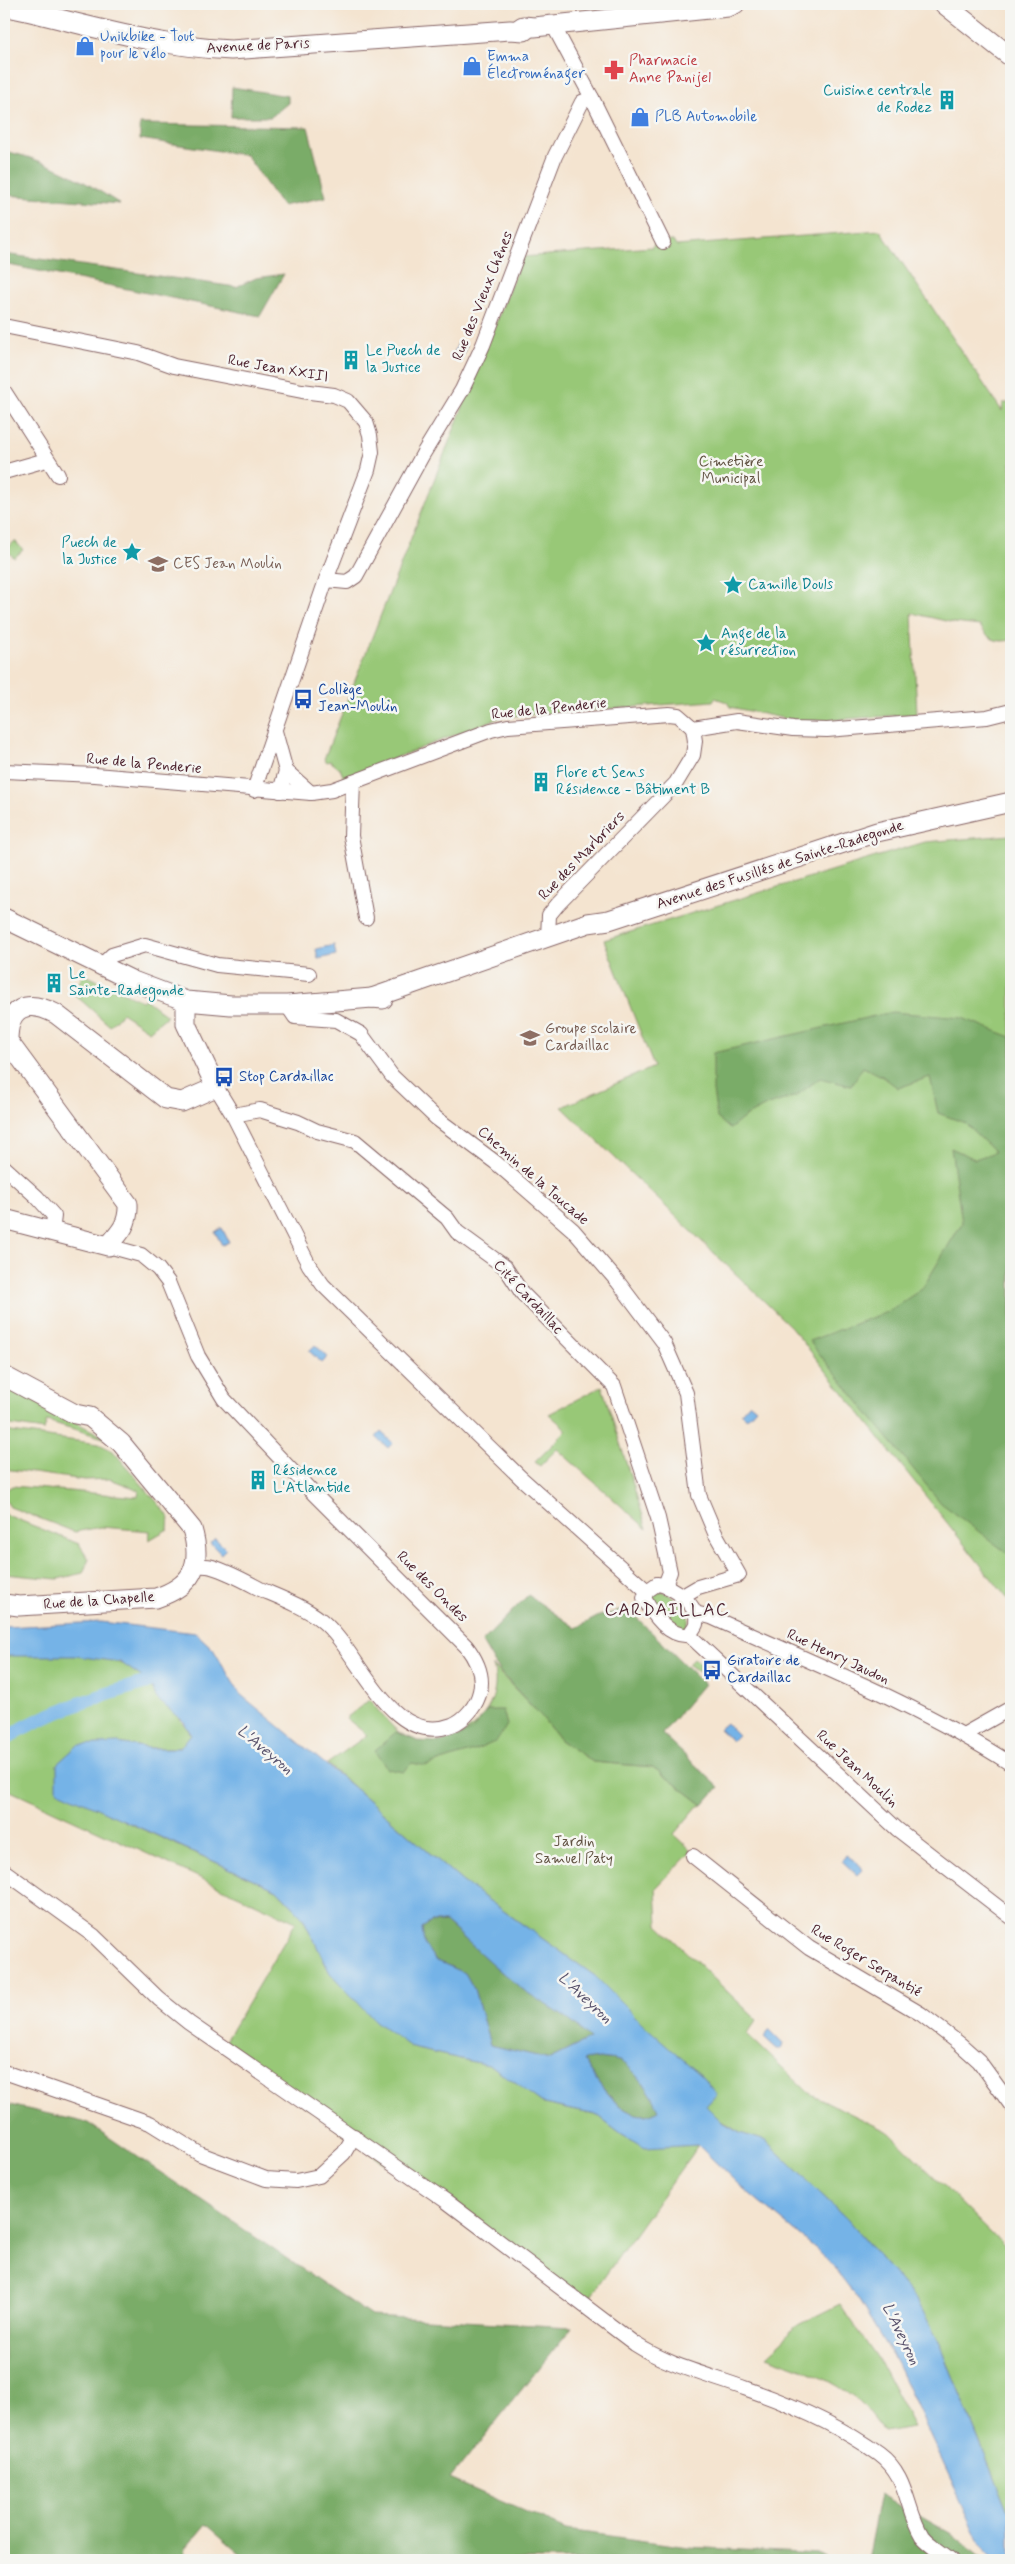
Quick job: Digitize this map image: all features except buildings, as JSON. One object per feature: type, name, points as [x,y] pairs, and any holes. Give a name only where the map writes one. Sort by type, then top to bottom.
[{"type":"street","name":"Avenue de Paris","points":[[4,6],[153,42],[193,48],[231,50],[601,21],[719,8],[734,4]]},
{"type":"street","points":[[944,4],[1011,57]]},
{"type":"street","points":[[553,25],[592,98],[663,242]]},
{"type":"street","name":"Rue des Vieux Chênes","points":[[326,580],[347,582],[356,576],[423,454],[462,390],[483,345],[555,156],[582,102],[592,98]]},
{"type":"street","name":"Rue Jean XXIII","points":[[4,326],[138,353],[174,366],[302,391],[334,395],[348,402],[366,422],[370,435],[371,459],[326,580],[254,790]]},
{"type":"street","points":[[4,390],[46,460],[58,475]]},
{"type":"street","points":[[4,472],[46,460]]},
{"type":"street","points":[[693,728],[720,722],[737,721],[793,729],[828,730],[987,717],[1011,711]]},
{"type":"street","name":"Rue de la Penderie","points":[[4,771],[95,776],[311,793],[332,790],[473,735],[508,726],[669,714],[678,715],[693,728]]},
{"type":"street","name":"Rue des Marbriers","points":[[550,941],[549,915],[676,782],[692,755],[695,741],[693,728]]},
{"type":"street","points":[[275,731],[286,770],[311,793]]},
{"type":"street","points":[[280,791],[286,770]]},
{"type":"street","points":[[352,782],[351,836],[366,918]]},
{"type":"street","name":"Avenue des Fusillés de Sainte-Radegonde","points":[[4,918],[134,980],[186,1001],[230,1005],[288,1005],[372,998],[384,1000],[550,941],[588,923],[610,920],[877,832],[1011,802]]},
{"type":"street","points":[[102,965],[112,955],[145,945],[217,965],[309,974]]},
{"type":"street","points":[[186,1001],[186,1024],[216,1087],[233,1115],[309,1265],[323,1285],[521,1478],[647,1591]]},
{"type":"street","name":"Chemin de la Toucade","points":[[288,1005],[294,1017],[336,1020],[361,1034],[392,1076],[436,1118],[495,1162],[573,1230],[618,1282],[664,1343],[686,1393],[699,1495],[715,1533],[739,1575],[698,1587],[681,1597]]},
{"type":"street","points":[[4,1219],[108,1246],[125,1227],[128,1216],[128,1204],[8,1041],[8,1023],[20,1009],[43,1007],[56,1014],[166,1098],[188,1101],[216,1087]]},
{"type":"street","name":"Cité Cardaillac","points":[[233,1115],[260,1110],[298,1122],[316,1131],[355,1141],[447,1218],[457,1232],[505,1267],[522,1293],[614,1386],[658,1518],[670,1572],[666,1584]]},
{"type":"street","points":[[4,1167],[54,1216],[52,1232]]},
{"type":"street","name":"Rue des Ondes","points":[[108,1246],[141,1255],[158,1269],[168,1282],[198,1356],[224,1399],[466,1646],[476,1659],[481,1676],[481,1690],[477,1702],[468,1714],[456,1723],[443,1728],[428,1729],[414,1726],[396,1713],[322,1621],[301,1606],[210,1566],[193,1566]]},
{"type":"street","name":"Rue de la Chapelle","points":[[4,1376],[75,1414],[90,1417],[121,1442],[192,1529],[197,1547],[187,1582],[169,1594],[156,1598],[19,1606],[4,1604]]},
{"type":"street","points":[[657,1584],[666,1584],[681,1597],[695,1613],[696,1624],[689,1635],[682,1636],[666,1627],[649,1608],[644,1598],[647,1591],[657,1584]]},
{"type":"street","name":"Rue Henry Jaudon","points":[[695,1613],[712,1617],[965,1734],[1011,1764]]},
{"type":"street","name":"Rue Jean Moulin","points":[[689,1635],[898,1829],[1011,1917]]},
{"type":"street","points":[[965,1734],[1011,1708]]},
{"type":"street","name":"Rue Roger Serpantié","points":[[693,1856],[809,1948],[922,2014],[979,2061],[1011,2105]]},
{"type":"street","points":[[4,1871],[94,1936],[158,1999],[189,2023],[446,2201],[583,2306],[656,2358],[749,2390],[832,2424],[881,2455],[896,2471],[907,2490],[913,2516],[923,2538],[952,2560]]},
{"type":"street","points":[[4,2072],[150,2123],[200,2154],[266,2180],[296,2181],[319,2176],[344,2154],[354,2136]]},
{"type":"green space","points":[[232,87],[288,96],[288,103],[271,117],[231,117]]},
{"type":"green space","points":[[140,124],[308,127],[326,197],[282,206],[246,155],[140,139]]},
{"type":"green space","points":[[4,151],[50,165],[120,204],[6,195]]},
{"type":"green space","name":"Cimetière Municipal","points":[[880,230],[1002,411],[1003,403],[1011,403],[1011,640],[1001,641],[993,639],[980,626],[954,623],[912,613],[917,714],[801,722],[730,707],[727,702],[715,698],[713,701],[501,717],[344,778],[340,769],[324,759],[522,257],[652,247],[656,242],[673,241],[676,246]]},
{"type":"green space","points":[[4,254],[236,287],[256,278],[284,274],[260,316],[4,264]]},
{"type":"green space","points":[[15,541],[23,550],[14,558],[6,549]]},
{"type":"green space","points":[[1011,835],[1011,1603],[791,1327],[562,1107],[654,1067],[604,940],[925,842]]},
{"type":"green space","points":[[83,974],[142,1001],[145,999],[167,1016],[149,1031],[122,1013],[110,1026],[74,994]]},
{"type":"green space","points":[[892,1012],[962,1018],[1011,1037],[1011,1556],[941,1503],[809,1341],[887,1312],[922,1289],[962,1223],[951,1148],[975,1159],[995,1152],[965,1123],[938,1113],[930,1077],[898,1088],[882,1076],[863,1067],[851,1086],[820,1078],[796,1096],[768,1105],[745,1117],[730,1129],[717,1118],[713,1091],[713,1053]]},
{"type":"green space","points":[[4,1385],[110,1440],[47,1421],[44,1430],[4,1424]]},
{"type":"green space","points":[[602,1386],[647,1529],[557,1449],[540,1466],[535,1462],[567,1430],[549,1414]]},
{"type":"green space","points":[[4,1431],[99,1444],[113,1451],[169,1516],[168,1529],[149,1540],[150,1531],[101,1527],[75,1532],[10,1507],[4,1498],[6,1490],[12,1486],[138,1497],[139,1490],[110,1479],[85,1480],[4,1469]]},
{"type":"green space","points":[[4,1514],[79,1544],[89,1559],[83,1573],[58,1579],[4,1574]]},
{"type":"green space","points":[[659,1590],[671,1596],[687,1613],[687,1625],[682,1630],[674,1628],[651,1600],[652,1594]]},
{"type":"green space","points":[[528,1595],[576,1628],[599,1616],[628,1609],[704,1684],[662,1734],[719,1787],[703,1805],[653,1767],[593,1762],[560,1740],[542,1717],[499,1671],[482,1642]]},
{"type":"green space","points":[[70,1655],[89,1657],[121,1663],[133,1669],[141,1676],[191,1734],[180,1748],[149,1748],[118,1743],[122,1820],[277,1890],[302,1916],[330,1973],[412,2048],[492,2066],[544,2104],[596,2115],[622,2135],[645,2147],[698,2145],[583,2307],[222,2046],[296,1922],[4,1788],[4,1656]]},
{"type":"green space","points":[[694,1658],[704,1667],[699,1672],[688,1664]]},
{"type":"green space","name":"Jardin Samuel Paty","points":[[493,1666],[542,1717],[560,1740],[593,1762],[653,1767],[703,1805],[697,1807],[674,1834],[692,1851],[656,1888],[658,1925],[757,2020],[747,2034],[809,2093],[890,2133],[1011,2253],[1011,2514],[1007,2510],[940,2344],[918,2302],[847,2219],[766,2141],[740,2133],[713,2116],[645,2026],[595,1976],[463,1882],[327,1764],[367,1735],[346,1718],[369,1700],[391,1725],[403,1735],[418,1742],[434,1743],[449,1740],[464,1733],[476,1724],[486,1711],[493,1697],[495,1682]]},
{"type":"green space","points":[[487,1710],[503,1710],[507,1725],[497,1741],[476,1750],[426,1766],[412,1763],[403,1772],[388,1769],[374,1751],[396,1732],[418,1741],[439,1742],[453,1739],[472,1730]]},
{"type":"green space","points":[[431,1922],[446,1922],[525,1991],[566,2016],[590,2039],[550,2059],[490,2045],[474,1989],[465,1973],[435,1960],[424,1944],[422,1928]]},
{"type":"green space","points":[[599,2058],[619,2061],[632,2070],[648,2089],[660,2110],[647,2115],[635,2114],[617,2103],[601,2086],[583,2060]]},
{"type":"green space","points":[[10,2105],[88,2123],[371,2316],[572,2327],[450,2479],[567,2530],[688,2547],[819,2554],[830,2560],[248,2560],[206,2524],[186,2548],[184,2560],[4,2560],[4,2108]]},
{"type":"green space","points":[[840,2304],[879,2360],[914,2427],[884,2432],[858,2400],[838,2386],[808,2371],[766,2356],[787,2337],[794,2327]]},
{"type":"green space","points":[[880,2494],[950,2533],[984,2560],[867,2560]]},
{"type":"water","points":[[459,341],[467,345],[459,362],[452,358]]},
{"type":"water","points":[[334,945],[336,955],[318,959],[316,949]]},
{"type":"water","points":[[222,1228],[229,1242],[222,1245],[215,1232]]},
{"type":"water","points":[[315,1345],[328,1357],[322,1363],[309,1351]]},
{"type":"water","points":[[750,1403],[756,1408],[747,1418],[741,1413]]},
{"type":"water","points":[[381,1432],[393,1443],[388,1448],[376,1437]]},
{"type":"water","points":[[215,1538],[226,1549],[221,1554],[210,1543]]},
{"type":"water","name":"L'Aveyron","points":[[101,1622],[196,1633],[213,1649],[240,1694],[358,1791],[463,1882],[595,1976],[645,2026],[703,2077],[717,2094],[706,2106],[724,2124],[740,2133],[766,2141],[847,2219],[918,2302],[940,2344],[1007,2510],[1011,2514],[1011,2560],[991,2557],[979,2540],[897,2364],[858,2299],[827,2258],[738,2184],[698,2145],[645,2148],[622,2135],[596,2115],[544,2104],[492,2066],[412,2048],[375,2021],[330,1973],[302,1916],[277,1890],[57,1790],[57,1764],[78,1745],[118,1743],[149,1748],[180,1748],[191,1734],[184,1722],[157,1699],[149,1682],[120,1662],[75,1656],[4,1656],[4,1627]],"holes":[[[431,1922],[446,1922],[515,1983],[567,2019],[590,2039],[550,2059],[490,2045],[474,1989],[465,1973],[435,1960],[424,1944],[422,1928]],[[599,2058],[619,2061],[632,2070],[648,2089],[659,2110],[647,2115],[635,2114],[617,2103],[601,2086],[583,2060]]]},
{"type":"water","points":[[726,1723],[738,1735],[732,1741],[719,1729]]},
{"type":"water","points":[[846,1855],[858,1863],[862,1870],[857,1875],[842,1861]]},
{"type":"water","points":[[770,2030],[783,2043],[781,2049],[777,2049],[764,2037]]},
{"type":"waterway","points":[[4,1740],[39,1720],[82,1702],[167,1677]]},
{"type":"place","name":"Unikbike - Tout pour le vélo","points":[[85,46]]},
{"type":"place","name":"Emma Électroménager","points":[[472,66]]},
{"type":"place","name":"Pharmacie Anne Panijel","points":[[614,70]]},
{"type":"place","name":"Cuisine centrale de Rodez","points":[[947,100]]},
{"type":"place","name":"PLB Automobile","points":[[640,117]]},
{"type":"place","name":"Le Puech de la Justice","points":[[351,360]]},
{"type":"place","name":"Puech de la Justice","points":[[132,552]]},
{"type":"place","name":"CES Jean Moulin","points":[[158,564]]},
{"type":"place","name":"Camille Douls","points":[[733,585]]},
{"type":"place","name":"Ange de la résurrection","points":[[706,643]]},
{"type":"place","name":"Collège Jean-Moulin","points":[[303,699]]},
{"type":"place","name":"Flore et Sens Résidence - Bâtiment B","points":[[541,782]]},
{"type":"place","name":"Le Sainte-Radegonde","points":[[54,983]]},
{"type":"place","name":"Groupe scolaire Cardaillac","points":[[530,1038]]},
{"type":"place","name":"Stop Cardaillac","points":[[224,1077]]},
{"type":"place","name":"Résidence L'Atlantide","points":[[258,1480]]},
{"type":"place","name":"Giratoire de Cardaillac","points":[[712,1670]]},
{"type":"district","name":"CARDAILLAC","points":[[667,1610]]}]
